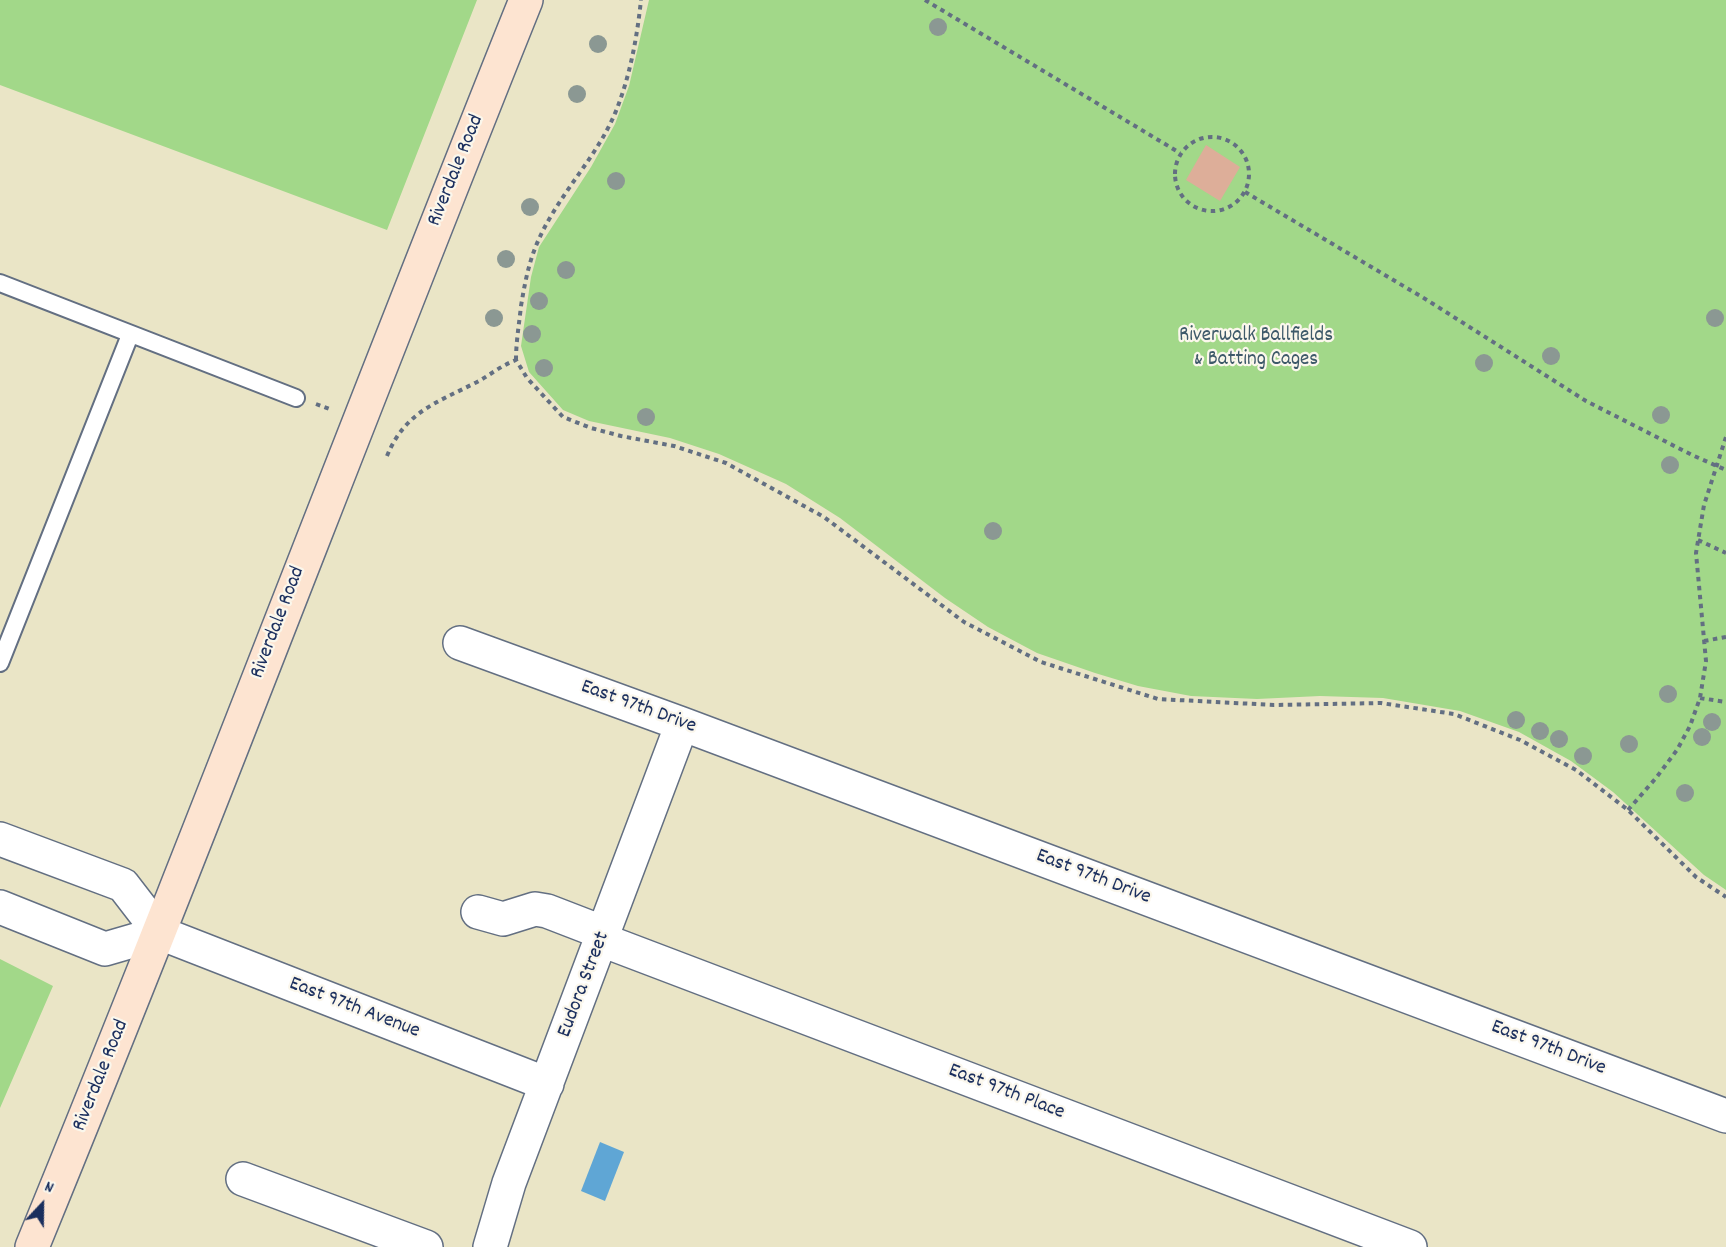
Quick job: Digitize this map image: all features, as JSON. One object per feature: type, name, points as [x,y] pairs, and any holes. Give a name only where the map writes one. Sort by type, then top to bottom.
[{"type":"street","name":"Riverdale Road","points":[[32,1247],[160,933],[359,420],[526,0]]},
{"type":"street","name":"East 97th Drive","points":[[460,643],[682,724],[1726,1116]]},
{"type":"street","name":"Eudora Street","points":[[490,1247],[509,1183],[682,724]]},
{"type":"street","points":[[0,839],[123,885],[160,933],[105,949],[0,907]]},
{"type":"street","name":"East 97th Place","points":[[478,912],[503,919],[535,909],[547,911],[603,936],[1410,1247]]},
{"type":"street","name":"East 97th Avenue","points":[[160,933],[548,1084]]},
{"type":"street","points":[[243,1179],[426,1247]]},
{"type":"lane","points":[[0,283],[296,398]]},
{"type":"lane","points":[[0,663],[130,335]]},
{"type":"path","points":[[641,0],[636,41],[616,111],[602,138],[535,244],[526,272],[516,340],[516,360],[527,378],[563,417],[591,428],[674,446],[726,463],[824,517],[964,622],[1041,662],[1158,699],[1274,705],[1381,703],[1454,714],[1520,740],[1576,770],[1628,810],[1696,877],[1726,897]]},
{"type":"path","points":[[925,0],[1180,153]]},
{"type":"path","points":[[1213,136],[1231,142],[1245,155],[1249,168],[1249,180],[1245,192],[1237,202],[1227,208],[1204,211],[1192,206],[1180,193],[1174,176],[1175,164],[1180,153],[1200,138],[1213,136]]},
{"type":"path","points":[[1245,192],[1427,300],[1586,401],[1726,470]]},
{"type":"path","points":[[387,456],[395,437],[408,422],[439,400],[516,360]]},
{"type":"path","points":[[296,398],[359,420]]},
{"type":"path","points":[[1628,810],[1677,750],[1690,726],[1700,698],[1706,661],[1696,553],[1704,505],[1726,437]]},
{"type":"path","points":[[1698,540],[1726,553]]},
{"type":"path","points":[[1704,641],[1726,637]]},
{"type":"path","points":[[1700,698],[1726,702]]},
{"type":"green space","points":[[0,0],[477,0],[387,230],[0,85]]},
{"type":"green space","name":"Riverwalk Ballfields & Batting Cages","points":[[649,0],[1726,0],[1726,890],[1704,875],[1613,792],[1571,761],[1519,732],[1460,711],[1383,698],[1320,696],[1257,699],[1191,696],[1138,686],[1095,673],[1037,653],[988,627],[945,598],[840,518],[786,484],[719,454],[670,438],[589,421],[563,410],[529,372],[521,346],[531,277],[539,247],[591,167],[615,124],[629,86]]},
{"type":"green space","points":[[0,959],[53,986],[0,1108]]},
{"type":"water","points":[[600,1142],[624,1152],[605,1201],[581,1191]]},
{"type":"building","points":[[1206,145],[1240,167],[1220,201],[1186,180]]}]
